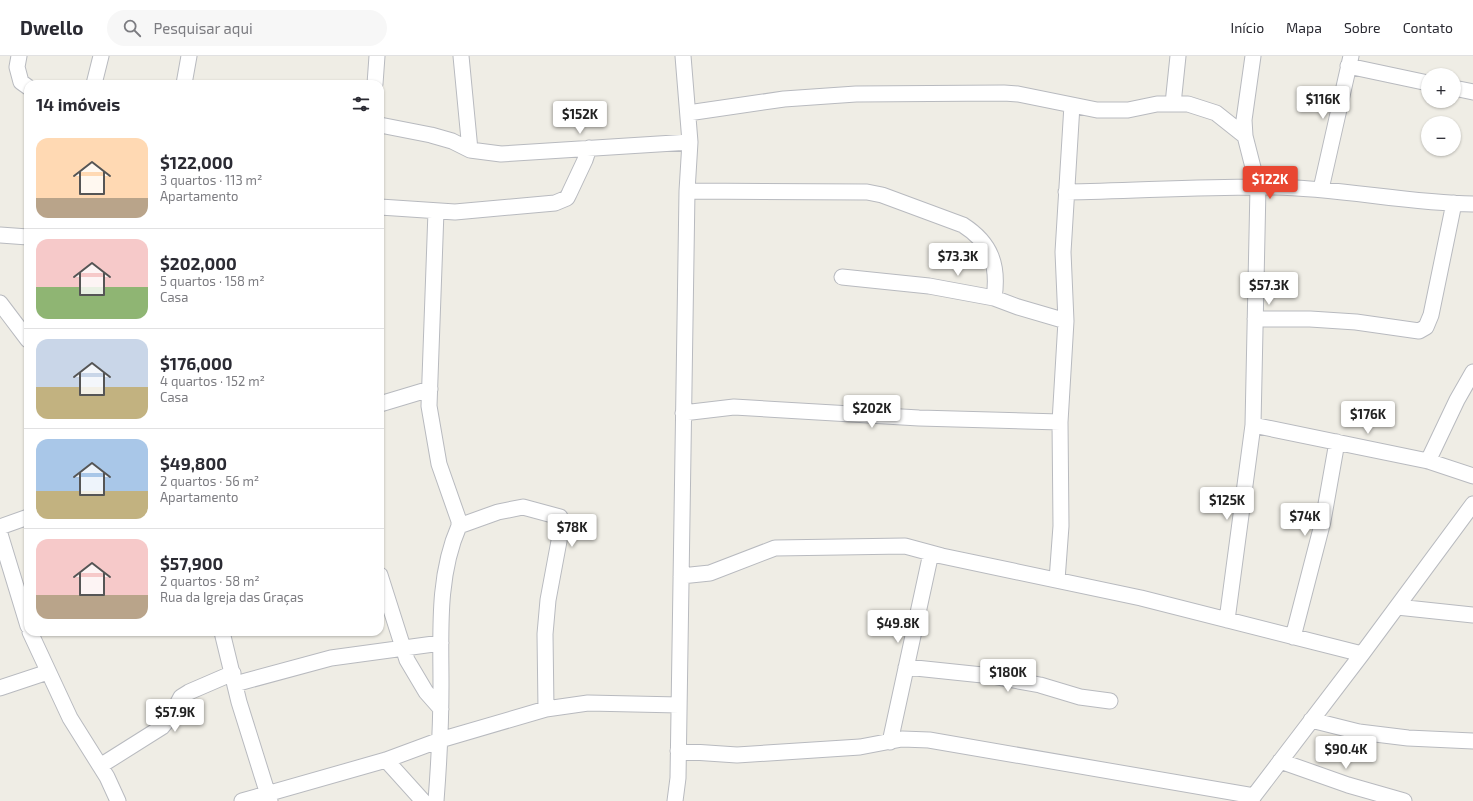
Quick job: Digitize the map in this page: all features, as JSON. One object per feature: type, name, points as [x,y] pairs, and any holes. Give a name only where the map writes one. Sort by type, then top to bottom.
[{"type":"street","points":[[19,56],[17,67],[21,82],[24,84]]},
{"type":"street","points":[[95,80],[101,56]]},
{"type":"street","points":[[185,80],[189,56]]},
{"type":"street","points":[[375,80],[377,56]]},
{"type":"street","points":[[461,56],[470,150]]},
{"type":"street","points":[[1173,104],[1178,56]]},
{"type":"street","points":[[1227,620],[1253,425],[1258,187],[1245,136],[1244,120],[1253,56]]},
{"type":"street","points":[[675,801],[679,705],[687,191],[690,142],[688,113],[680,57]]},
{"type":"street","points":[[1321,189],[1350,61],[1421,81]]},
{"type":"street","points":[[1461,89],[1473,92]]},
{"type":"street","points":[[688,113],[784,99],[856,94],[1018,94],[1097,110],[1128,110],[1157,104],[1188,104],[1216,113],[1245,136]]},
{"type":"street","points":[[1057,580],[1060,526],[1060,422],[1066,320],[1063,252],[1072,104]]},
{"type":"street","points":[[384,125],[452,141],[470,150],[501,154],[690,142]]},
{"type":"street","points":[[384,207],[455,212],[501,209],[560,201],[567,198],[572,189],[589,148]]},
{"type":"street","points":[[1066,192],[1258,187],[1321,189],[1402,200],[1473,204]]},
{"type":"street","points":[[687,191],[867,192],[887,197],[963,225],[975,233],[990,252],[996,276],[994,298]]},
{"type":"street","points":[[1256,320],[1310,319],[1356,322],[1419,331],[1426,327],[1431,314],[1454,203]]},
{"type":"street","points":[[436,211],[429,406],[439,464],[457,514],[459,526],[447,558],[442,614],[441,709],[436,801]]},
{"type":"street","points":[[0,235],[24,237]]},
{"type":"street","points":[[842,277],[929,286],[994,298],[1018,307],[1066,320]]},
{"type":"street","points":[[0,302],[24,332]]},
{"type":"street","points":[[1428,461],[1457,400],[1473,372]]},
{"type":"street","points":[[384,403],[430,389]]},
{"type":"street","points":[[683,413],[734,407],[919,418],[1060,422]]},
{"type":"street","points":[[1253,425],[1428,461],[1473,476]]},
{"type":"street","points":[[1293,637],[1323,521],[1337,442]]},
{"type":"street","points":[[678,751],[737,754],[860,747],[902,739],[929,740],[1252,798],[1362,654],[1473,504]]},
{"type":"street","points":[[459,526],[498,512],[523,507],[560,517],[562,525],[548,600],[545,634],[546,709]]},
{"type":"street","points":[[0,527],[24,518]]},
{"type":"street","points":[[0,534],[22,588],[24,601]]},
{"type":"street","points":[[681,576],[710,573],[776,548],[905,546],[1227,620],[1362,654]]},
{"type":"street","points":[[890,742],[931,553]]},
{"type":"street","points":[[384,588],[403,648],[414,674],[426,692],[441,709]]},
{"type":"street","points":[[1397,607],[1473,615]]},
{"type":"street","points":[[32,636],[70,718],[100,766],[118,801]]},
{"type":"street","points":[[223,636],[234,678],[238,702],[269,797]]},
{"type":"street","points":[[100,766],[162,727],[171,716],[181,697],[189,692],[234,678],[331,658],[441,643]]},
{"type":"street","points":[[906,667],[992,676],[1040,685],[1080,697],[1110,701]]},
{"type":"street","points":[[0,688],[48,672]]},
{"type":"street","points":[[242,801],[269,797],[386,760],[440,740],[546,709],[588,703],[679,705]]},
{"type":"street","points":[[1311,720],[1359,732],[1408,738],[1473,741]]},
{"type":"street","points":[[386,760],[423,801]]},
{"type":"street","points":[[1280,761],[1348,785],[1404,801]]}]
